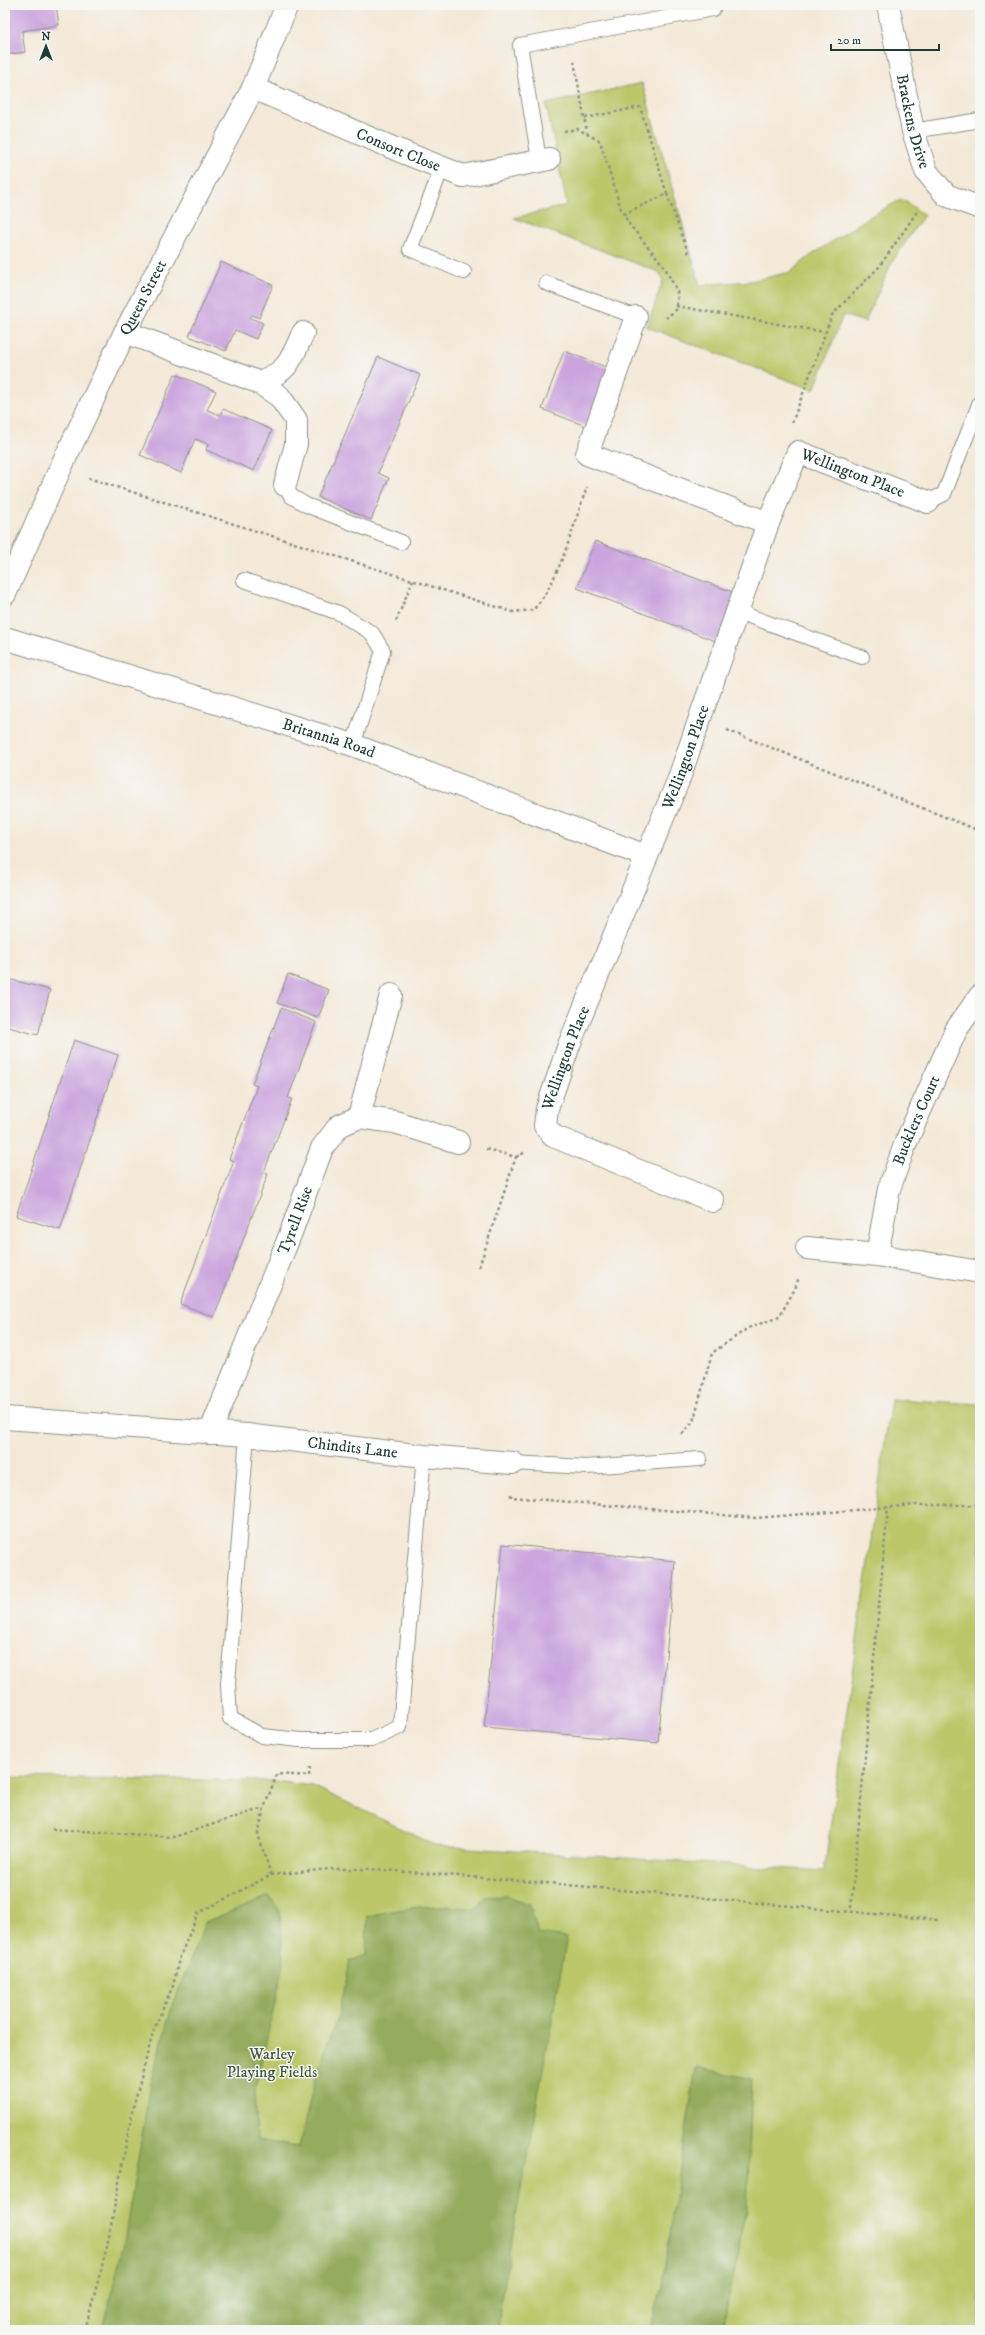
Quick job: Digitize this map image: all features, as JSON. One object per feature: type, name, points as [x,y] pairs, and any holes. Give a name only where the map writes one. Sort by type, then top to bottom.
[{"type":"street","name":"Queen Street","points":[[5,594],[60,469],[125,332],[253,88],[287,5]]},
{"type":"street","name":"Brackens Drive","points":[[888,5],[912,132],[926,171],[946,195],[980,208]]},
{"type":"street","name":"Consort Close","points":[[253,88],[463,176],[544,160]]},
{"type":"street","points":[[636,317],[587,454],[768,523]]},
{"type":"street","points":[[125,332],[258,382],[279,396],[296,420],[296,444],[285,485]]},
{"type":"street","points":[[258,382],[279,374],[291,360],[303,333]]},
{"type":"street","name":"Wellington Place","points":[[713,1201],[553,1136],[545,1126],[547,1109],[569,1045],[678,781],[768,523],[798,452],[928,502]]},
{"type":"street","name":"Britannia Road","points":[[5,638],[353,745],[646,856]]},
{"type":"street","points":[[391,995],[360,1117],[396,1122],[458,1142]]},
{"type":"street","name":"Bucklers Court","points":[[877,1255],[889,1189],[906,1142],[956,1030],[980,996]]},
{"type":"street","name":"Tyrell Rise","points":[[210,1433],[287,1242],[322,1148],[339,1126],[360,1117]]},
{"type":"street","points":[[807,1248],[877,1255],[972,1271]]},
{"type":"street","name":"Chindits Lane","points":[[5,1418],[247,1435],[424,1456],[513,1463]]},
{"type":"lane","points":[[544,160],[520,45],[713,9]]},
{"type":"lane","points":[[912,132],[980,120]]},
{"type":"lane","points":[[442,168],[410,249],[464,272]]},
{"type":"lane","points":[[546,283],[636,317]]},
{"type":"lane","name":"Wellington Place","points":[[928,502],[944,494],[980,402]]},
{"type":"lane","points":[[285,485],[291,496],[306,505],[401,542]]},
{"type":"lane","points":[[244,580],[338,614],[372,633],[384,651],[353,745]]},
{"type":"lane","points":[[738,612],[862,657]]},
{"type":"lane","points":[[247,1435],[228,1684],[230,1718],[262,1736],[314,1740],[372,1740],[400,1727],[424,1456]]},
{"type":"lane","name":"Chindits Lane","points":[[513,1463],[586,1467],[700,1460]]},
{"type":"path","points":[[569,36],[587,133]]},
{"type":"path","points":[[585,118],[640,107],[667,194],[689,255]]},
{"type":"path","points":[[544,160],[560,132],[578,129],[600,140],[607,159],[614,191],[624,214],[629,224],[664,266],[669,278]]},
{"type":"path","points":[[798,452],[791,426],[824,332],[832,315],[879,268],[937,184]]},
{"type":"path","points":[[624,214],[667,194]]},
{"type":"path","points":[[676,306],[824,332]]},
{"type":"path","points":[[384,651],[414,580]]},
{"type":"path","points":[[700,719],[980,831]]},
{"type":"path","points":[[458,1142],[516,1157],[479,1267]]},
{"type":"path","points":[[654,1462],[693,1422],[712,1353],[748,1328],[779,1317],[795,1289],[807,1248]]},
{"type":"path","points":[[513,1463],[511,1497],[757,1518],[888,1507],[980,1505]]},
{"type":"path","points":[[851,1908],[888,1507]]},
{"type":"path","points":[[271,1875],[258,1834],[264,1808],[277,1774],[308,1776],[314,1740]]},
{"type":"path","points":[[52,1829],[174,1837],[264,1808]]},
{"type":"path","points":[[85,2330],[107,2246],[132,2112],[154,2029],[173,1986],[179,1959],[195,1919],[198,1913],[271,1875],[329,1869],[371,1869],[704,1897],[938,1920]]},
{"type":"green space","points":[[642,83],[700,285],[751,281],[791,272],[810,256],[871,216],[902,199],[924,215],[892,262],[865,322],[843,315],[814,390],[647,327],[663,280],[659,272],[514,218],[567,205],[546,104]]},
{"type":"green space","name":"Warley Playing Fields","points":[[891,1399],[980,1404],[980,2330],[5,2330],[5,1777],[274,1781],[313,1786],[437,1846],[824,1871]]},
{"type":"green space","points":[[269,1896],[280,1911],[283,1969],[255,2089],[257,2140],[299,2147],[315,2079],[340,2010],[350,1961],[366,1955],[367,1916],[396,1910],[434,1906],[476,1909],[485,1897],[507,1896],[530,1904],[538,1934],[567,1938],[502,2292],[498,2330],[102,2330],[123,2247],[152,2077],[171,2010],[205,1922]]},
{"type":"green space","points":[[696,2067],[752,2079],[747,2210],[722,2330],[649,2330],[661,2292]]},
{"type":"building","points":[[5,5],[56,5],[59,25],[22,31],[25,52],[5,55]]},
{"type":"building","points":[[221,262],[273,285],[259,318],[252,315],[250,318],[263,323],[256,339],[235,330],[226,351],[189,336]]},
{"type":"building","points":[[564,351],[611,369],[588,427],[542,409]]},
{"type":"building","points":[[378,357],[420,375],[378,473],[389,478],[371,520],[318,497]]},
{"type":"building","points":[[175,374],[216,391],[207,410],[220,415],[223,409],[272,430],[254,471],[206,450],[208,444],[195,439],[181,473],[140,455]]},
{"type":"building","points":[[595,541],[741,595],[723,644],[577,588]]},
{"type":"building","points":[[288,974],[329,990],[318,1018],[277,1003]]},
{"type":"building","points":[[5,978],[50,990],[38,1035],[5,1026]]},
{"type":"building","points":[[281,1008],[316,1022],[288,1098],[292,1099],[264,1172],[268,1174],[214,1317],[180,1304],[234,1161],[229,1159],[257,1086],[252,1084]]},
{"type":"building","points":[[74,1040],[118,1055],[60,1230],[16,1216]]},
{"type":"building","points":[[503,1544],[675,1561],[658,1743],[484,1727]]}]
